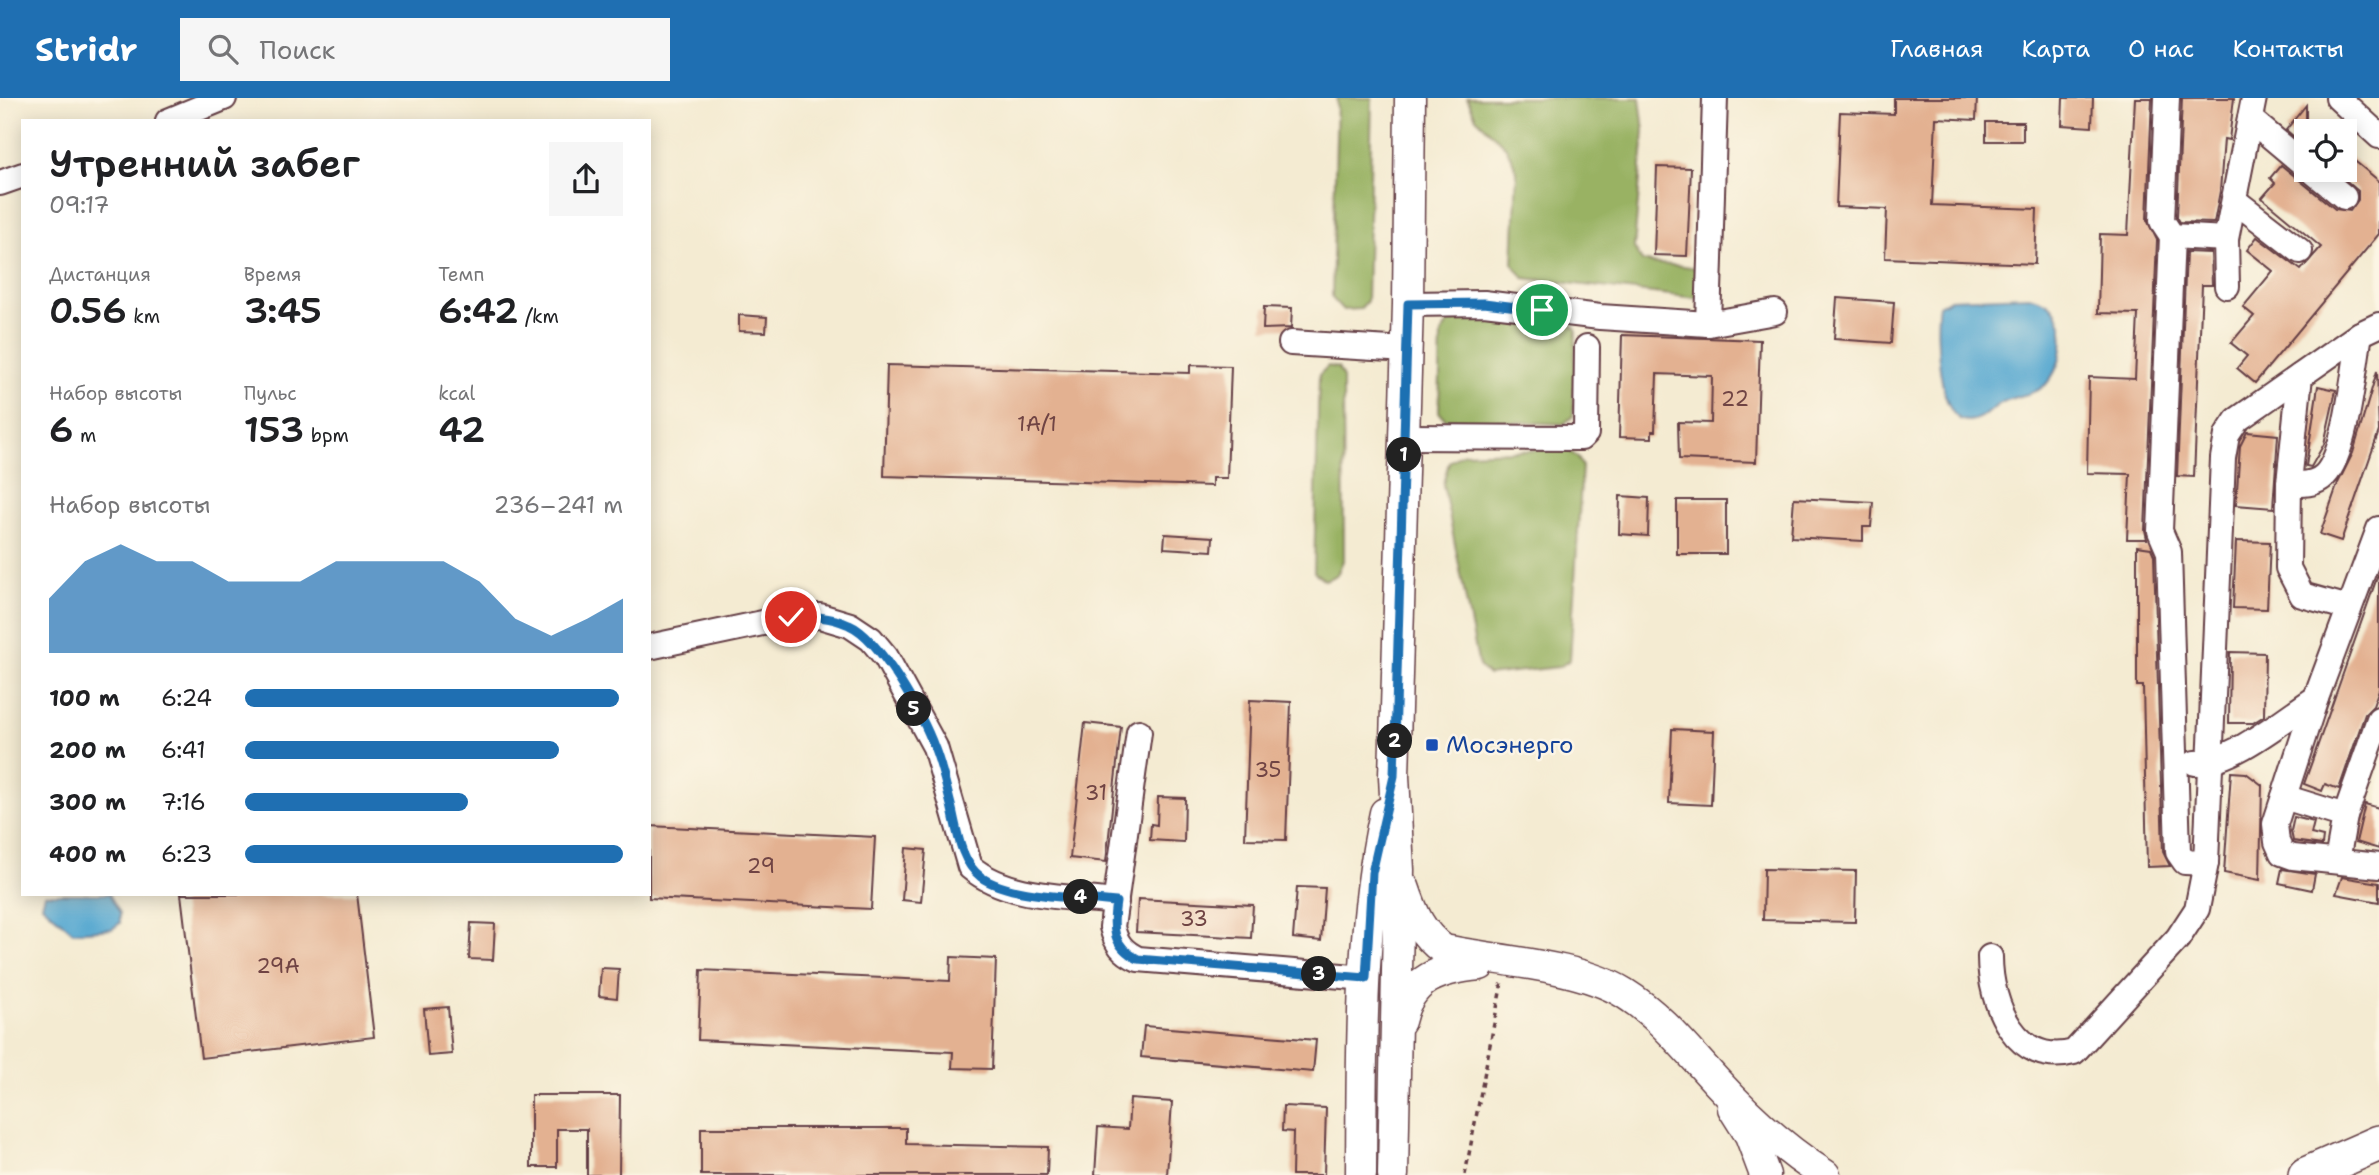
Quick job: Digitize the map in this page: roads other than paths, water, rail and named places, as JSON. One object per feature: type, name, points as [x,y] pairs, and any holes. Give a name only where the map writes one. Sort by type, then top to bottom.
[{"type":"highway","points":[[2306,1175],[2379,1143]]},
{"type":"main road","points":[[1393,1175],[1399,870],[1394,776],[1407,350],[1410,98]]},
{"type":"main road","points":[[1361,1175],[1366,978],[1372,873],[1394,776]]},
{"type":"main road","points":[[1399,870],[1413,915],[1427,938],[1444,950],[1503,971]]},
{"type":"main road","points":[[1397,1035],[1405,1002],[1422,983],[1444,969],[1593,978],[1624,993],[1656,1017],[1718,1084],[1801,1158],[1825,1175]]},
{"type":"main road","points":[[1718,1084],[1750,1135],[1765,1175]]},
{"type":"street","points":[[173,119],[224,98]]},
{"type":"street","points":[[1708,324],[1715,98]]},
{"type":"street","points":[[2167,98],[2162,221],[2172,236],[2160,531],[2169,552],[2178,852],[2185,862],[2206,863]]},
{"type":"street","points":[[2337,98],[2368,115],[2379,136]]},
{"type":"street","points":[[2252,109],[2294,153]]},
{"type":"street","points":[[2227,286],[2226,239],[2252,109]]},
{"type":"street","points":[[0,183],[21,176]]},
{"type":"street","points":[[2325,182],[2344,198]]},
{"type":"street","points":[[2234,200],[2300,251]]},
{"type":"street","points":[[2172,236],[2226,239]]},
{"type":"street","points":[[1408,304],[1484,303],[1600,317],[1708,324],[1775,312]]},
{"type":"street","points":[[1990,957],[1990,978],[1996,1004],[2024,1044],[2055,1057],[2074,1052],[2178,938],[2197,909],[2206,863],[2223,458],[2227,435],[2236,420],[2369,330]]},
{"type":"street","points":[[2290,484],[2306,485],[2325,475],[2341,444],[2369,330]]},
{"type":"street","points":[[1291,342],[1407,350]]},
{"type":"street","points":[[1404,437],[1581,438],[1586,433],[1587,347]]},
{"type":"street","points":[[2300,376],[2290,484],[2288,568],[2293,584],[2302,595],[2349,608]]},
{"type":"street","points":[[2379,529],[2316,698],[2276,824],[2277,842],[2282,853],[2293,857],[2379,866]]},
{"type":"street","points":[[651,647],[791,617],[820,616],[850,625],[871,639],[886,656],[935,747],[970,867],[983,879],[1006,888],[1116,902]]},
{"type":"street","points":[[2176,764],[2210,763],[2228,755],[2316,698]]},
{"type":"street","points":[[2337,862],[2345,816],[2379,719]]},
{"type":"street","points":[[1139,732],[1112,927],[1115,939],[1125,953],[1138,959],[1366,978]]},
{"type":"street","points":[[2284,797],[2345,816]]},
{"type":"water","points":[[2029,296],[2049,304],[2060,322],[2062,345],[2051,378],[2039,389],[2005,401],[1978,419],[1967,421],[1957,417],[1949,406],[1940,371],[1937,332],[1939,305],[1950,299]]},
{"type":"water","points":[[44,896],[110,896],[120,913],[120,923],[112,929],[73,932],[42,905]]},
{"type":"place","name":"Мосэнерго","points":[[1432,745]]}]
